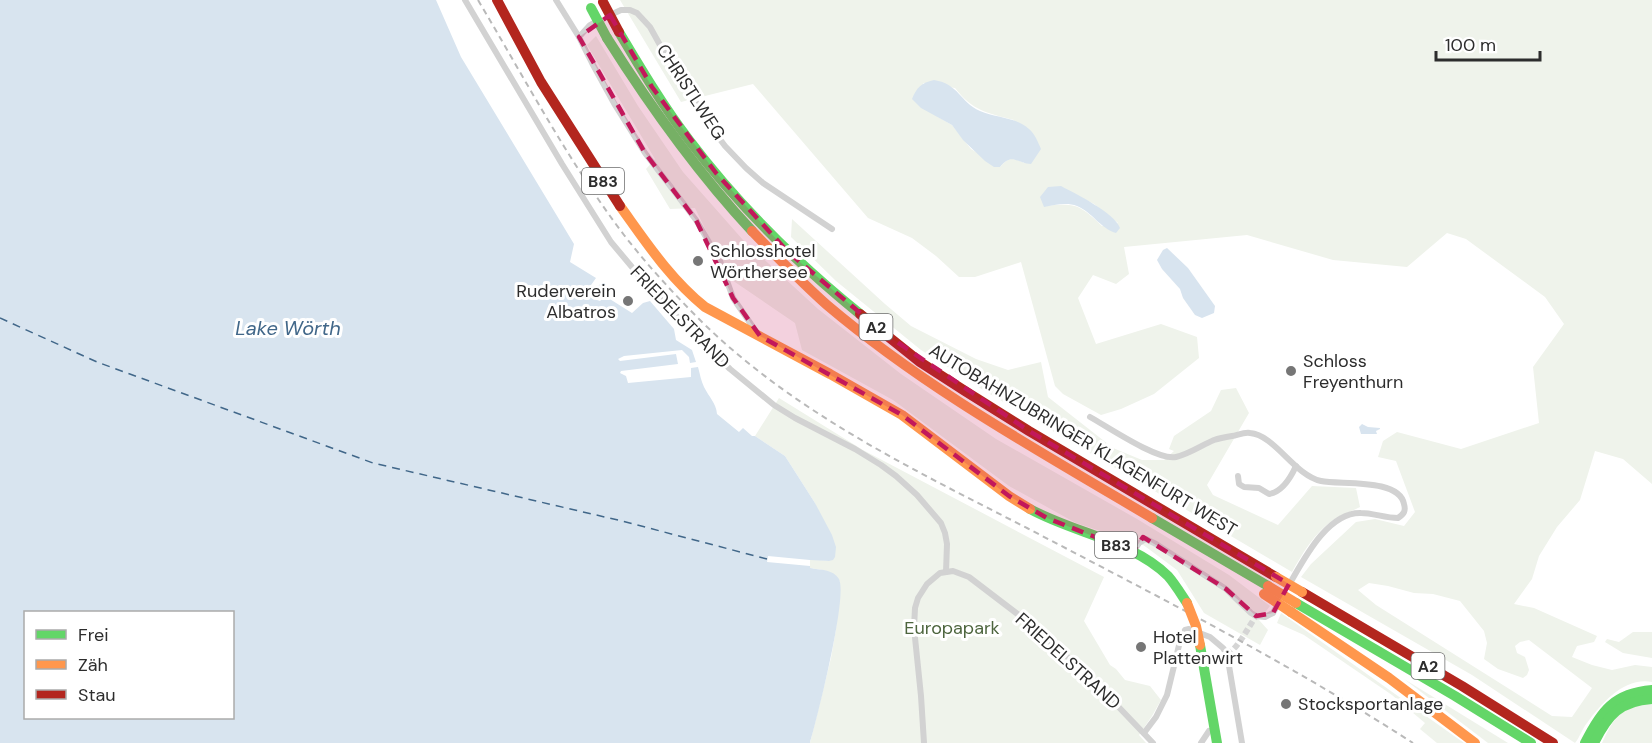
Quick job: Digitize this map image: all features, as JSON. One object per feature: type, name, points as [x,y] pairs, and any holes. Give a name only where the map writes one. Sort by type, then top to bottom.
[{"type":"main road","name":"B83","points":[[497,0],[541,82],[613,197],[669,273],[689,294],[705,307],[831,374],[902,416],[1009,496],[1029,508],[1133,552],[1147,559],[1169,577],[1187,603],[1196,626],[1217,743]]},
{"type":"main road","name":"AUTOBAHNZUBRINGER KLAGENFURT WEST","points":[[602,1],[652,87],[689,140],[716,173],[788,252],[829,290],[920,362],[1029,431],[1553,743]]},
{"type":"main road","name":"AUTOBAHNZUBRINGER KLAGENFURT WEST","points":[[589,4],[607,38],[652,108],[708,182],[766,246],[828,305],[897,358],[1015,437],[1242,571],[1294,608],[1455,696],[1531,743]]},
{"type":"main road","points":[[1294,608],[1475,743]]},
{"type":"main road","points":[[1594,743],[1602,712],[1626,694],[1638,690],[1652,690]]},
{"type":"main road","points":[[1585,743],[1598,725],[1617,709],[1641,699],[1652,699]]},
{"type":"main road","name":"B83","points":[[1209,702],[1210,737]]},
{"type":"street","name":"FRIEDELSTRAND","points":[[465,0],[611,242],[647,285],[730,369],[774,405],[881,465],[918,495],[941,523],[945,533],[946,572],[953,571],[969,577],[1028,622],[1091,678],[1153,743]]},
{"type":"street","points":[[556,0],[645,153],[696,220],[720,261],[733,298],[760,336]]},
{"type":"street","name":"CHRISTLWEG","points":[[579,37],[590,25],[621,10],[638,13],[650,27],[704,118],[725,146],[763,183],[832,228]]},
{"type":"street","points":[[1090,417],[1132,442],[1163,456],[1175,457],[1215,440],[1253,433],[1266,439],[1306,475],[1319,481],[1368,484],[1387,488],[1403,498],[1406,509],[1398,518],[1359,513],[1348,515],[1333,524],[1311,549],[1273,613],[1265,617],[1251,613],[1226,589],[1146,539],[1139,543],[1133,552]]},
{"type":"street","points":[[1238,476],[1239,484],[1244,487],[1260,488],[1269,495],[1276,493],[1292,476],[1296,466]]},
{"type":"street","points":[[924,743],[913,618],[918,598],[927,584],[940,573],[946,572]]},
{"type":"street","points":[[1144,733],[1156,717],[1167,695],[1181,637],[1185,630],[1189,629],[1210,637],[1227,654],[1242,743]]},
{"type":"street","points":[[1201,743],[1210,737]]},
{"type":"highlighted area","points":[[610,15],[652,87],[716,173],[788,252],[885,334],[1029,431],[1289,584],[1273,613],[1256,616],[1226,589],[1143,537],[1133,552],[1047,518],[1009,496],[902,415],[760,336],[733,298],[696,220],[645,153],[579,37]]},
{"type":"green space","points":[[620,0],[1652,0],[1652,484],[1623,459],[1595,451],[1580,500],[1557,527],[1539,556],[1532,579],[1514,604],[1534,608],[1597,636],[1594,642],[1577,646],[1572,657],[1612,670],[1635,665],[1652,667],[1652,682],[1632,683],[1615,693],[1585,725],[1575,743],[1472,675],[1301,577],[1311,564],[1356,522],[1375,519],[1404,526],[1415,512],[1396,461],[1378,457],[1383,441],[1397,432],[1461,449],[1539,423],[1533,367],[1564,324],[1545,297],[1466,239],[1447,233],[1407,267],[1333,260],[1247,235],[1124,247],[1129,274],[1116,284],[1093,275],[1078,298],[1096,344],[1161,324],[1197,337],[1199,358],[1154,394],[1101,415],[1063,394],[1055,386],[1021,262],[975,277],[959,277],[912,238],[868,218],[753,84],[681,102]],"holes":[[[923,83],[955,88],[974,106],[988,113],[1014,120],[1024,163],[1011,159],[1000,167],[971,149],[952,125],[938,117]],[[1082,198],[1094,204],[1118,223],[1102,226],[1082,209],[1070,205],[1044,206]],[[1369,583],[1460,601],[1484,631],[1487,643],[1484,659],[1498,669],[1523,678],[1527,675],[1529,670],[1525,657],[1517,653],[1515,646],[1529,640],[1592,688],[1572,717],[1552,716],[1376,605],[1358,590]]]},
{"type":"green space","points":[[596,36],[638,106],[683,172],[743,240],[818,309],[901,374],[996,439],[1137,519],[1229,575],[1270,606],[1259,620],[1268,630],[1260,645],[1204,613],[1177,570],[1131,537],[1119,537],[1076,523],[1009,486],[893,400],[802,350],[795,323],[729,278],[695,208],[670,209],[646,169],[655,159],[587,45]]},
{"type":"green space","points":[[792,219],[911,326],[976,359],[1008,370],[1041,362],[1048,397],[1113,448],[1142,460],[1164,460],[1174,451],[1169,449],[1174,436],[1211,411],[1221,390],[1236,388],[1249,413],[1207,485],[1213,495],[1278,525],[1312,486],[1356,488],[1360,507],[1330,522],[1317,534],[1292,572],[983,390],[921,350],[836,281],[791,237]]},
{"type":"green space","name":"Europapark","points":[[779,398],[863,450],[1104,577],[1084,621],[1110,665],[1125,680],[1150,686],[1161,700],[1139,735],[1146,743],[810,743],[831,658],[840,582],[831,573],[809,568],[810,559],[829,561],[815,503],[785,456],[755,436]]},
{"type":"green space","points":[[1281,613],[1464,743],[1437,743],[1420,729],[1425,723],[1392,695],[1304,635],[1277,623]]},
{"type":"green space","points":[[1633,632],[1652,632],[1652,658],[1623,653],[1605,642],[1607,639],[1619,642]]},
{"type":"green space","points":[[1404,679],[1508,743],[1488,743]]},
{"type":"green space","points":[[1652,703],[1652,743],[1602,743],[1620,714],[1633,707]]},
{"type":"water","name":"Lake Wörth","points":[[0,0],[436,0],[461,57],[574,244],[570,262],[596,278],[584,295],[588,298],[600,284],[605,283],[609,287],[597,300],[600,301],[605,296],[632,313],[643,303],[650,301],[674,329],[676,340],[692,350],[696,362],[690,363],[689,357],[682,350],[624,356],[618,359],[620,361],[676,354],[678,364],[621,371],[620,373],[626,376],[628,383],[691,377],[691,368],[698,367],[703,385],[714,403],[717,414],[739,432],[743,428],[785,456],[832,535],[836,547],[833,560],[810,560],[810,568],[833,573],[839,579],[841,590],[831,658],[810,743],[0,743]]},
{"type":"water","points":[[934,80],[949,85],[980,111],[1018,122],[1029,129],[1041,149],[1031,164],[1011,159],[1000,167],[994,167],[963,140],[952,125],[921,108],[912,99],[923,84]]},
{"type":"water","points":[[1061,186],[1103,210],[1117,222],[1120,228],[1116,233],[1110,231],[1087,212],[1073,205],[1060,204],[1044,207],[1040,197],[1048,187]]},
{"type":"water","points":[[1167,248],[1188,268],[1215,306],[1214,313],[1202,318],[1195,315],[1183,298],[1180,289],[1157,260]]},
{"type":"water","points":[[1362,424],[1380,429],[1376,431],[1377,434],[1361,434],[1359,427]]},
{"type":"pier","points":[[768,556],[810,560],[810,566],[767,562]]},
{"type":"ferry route","points":[[0,318],[97,362],[373,463],[622,521],[767,559]]},
{"type":"tunnel","points":[[1227,654],[1239,643],[1256,616]]},
{"type":"railway","points":[[478,0],[584,178],[624,235],[681,301],[738,355],[815,412],[856,437],[1222,631],[1319,685],[1413,743]]},
{"type":"traffic: fast","points":[[591,8],[607,38]]},
{"type":"traffic: fast","points":[[619,32],[670,114],[708,164],[791,254],[860,314]]},
{"type":"traffic: fast","points":[[607,38],[675,138],[712,186],[752,231]]},
{"type":"traffic: fast","points":[[1030,509],[1138,554],[1168,576],[1187,603]]},
{"type":"traffic: fast","points":[[1152,518],[1268,586]]},
{"type":"traffic: fast","points":[[1296,603],[1531,743]]},
{"type":"traffic: fast","points":[[1200,645],[1217,743]]},
{"type":"traffic: fast","points":[[1585,743],[1603,713],[1610,706],[1628,695],[1652,690]]},
{"type":"traffic: fast","points":[[1594,743],[1604,725],[1616,711],[1631,703],[1652,699]]},
{"type":"traffic: slow","points":[[620,206],[670,272],[705,307],[902,415],[1009,496],[1030,509]]},
{"type":"traffic: slow","points":[[752,231],[827,305],[904,364],[1026,444],[1152,518]]},
{"type":"traffic: slow","points":[[1276,577],[1302,592]]},
{"type":"traffic: slow","points":[[1268,586],[1296,603]]},
{"type":"traffic: slow","points":[[1264,594],[1291,612]]},
{"type":"traffic: slow","points":[[1187,603],[1200,645]]},
{"type":"traffic: slow","points":[[1291,612],[1389,678],[1475,743]]},
{"type":"traffic: jam","points":[[497,0],[541,82],[620,206]]},
{"type":"traffic: jam","points":[[603,2],[619,32]]},
{"type":"traffic: jam","points":[[860,314],[920,362],[965,391],[1276,577]]},
{"type":"traffic: jam","points":[[1302,592],[1462,686],[1553,743]]},
{"type":"place","name":"Schlosshotel Wörthersee","points":[[698,261]]},
{"type":"place","name":"Ruderverein Albatros","points":[[628,301]]},
{"type":"place","name":"Schloss Freyenthurn","points":[[1291,371]]},
{"type":"place","name":"Hotel Plattenwirt","points":[[1141,647]]},
{"type":"place","name":"Stocksportanlage","points":[[1286,704]]}]
